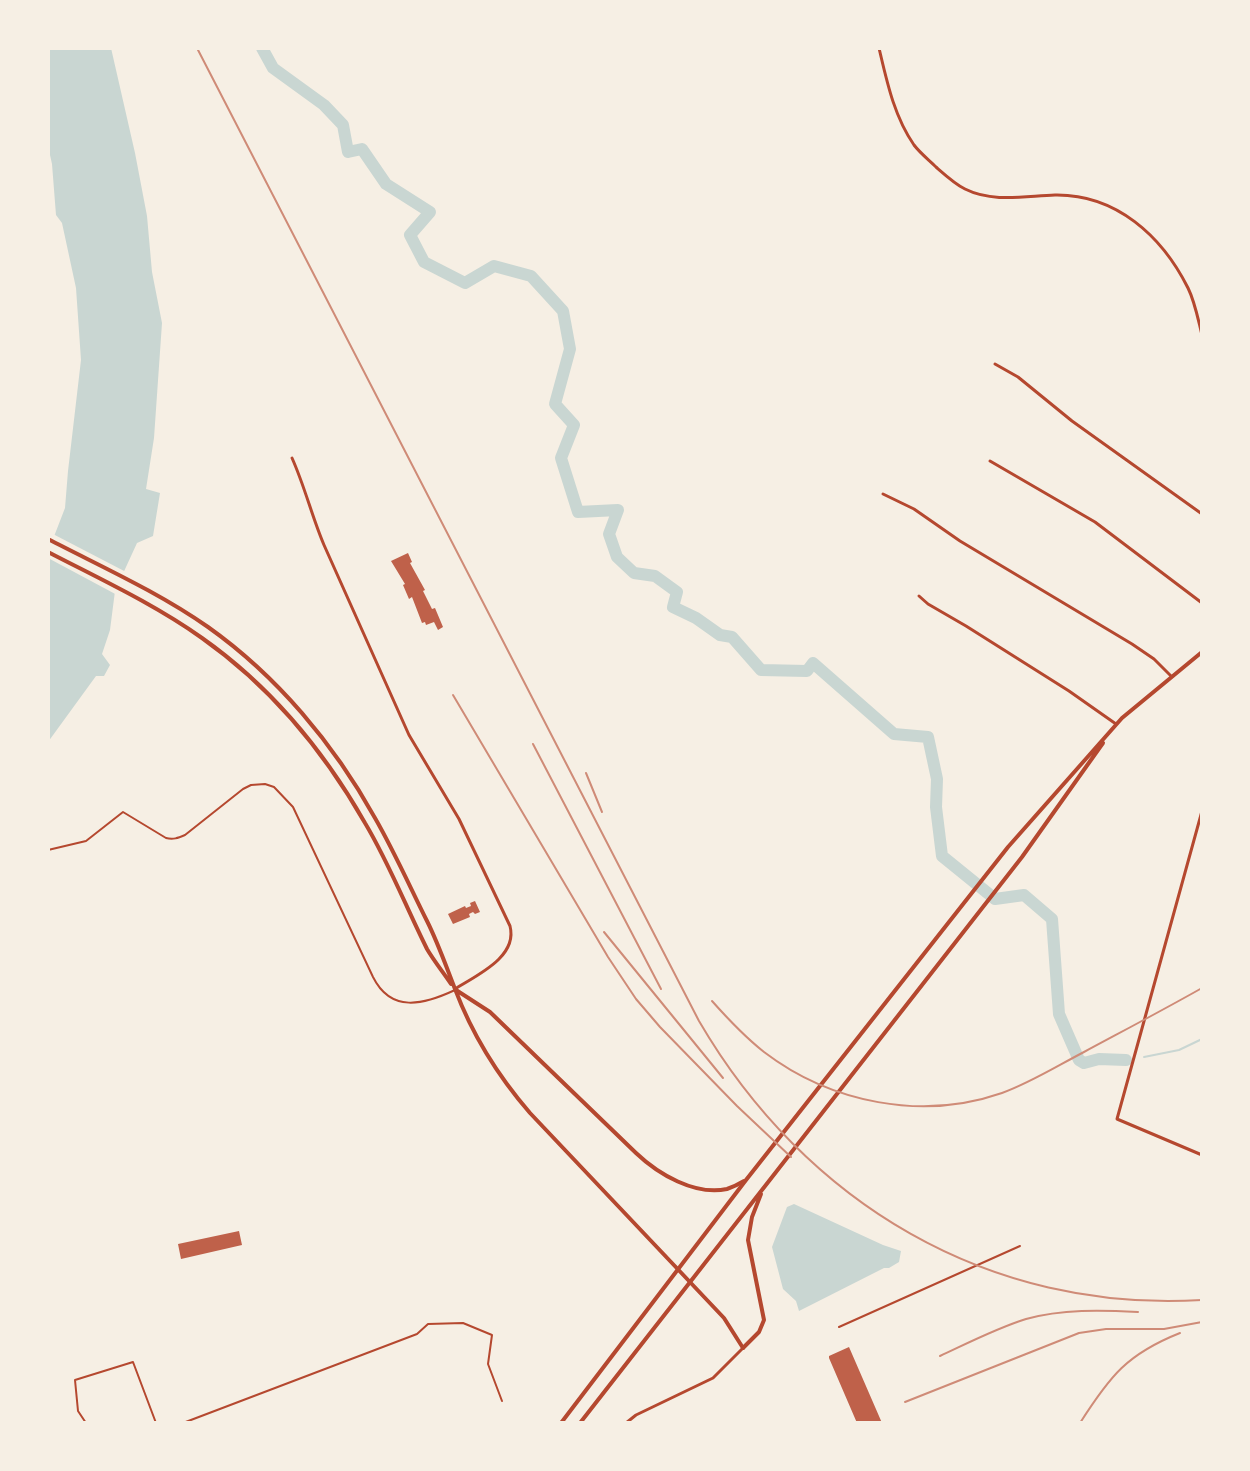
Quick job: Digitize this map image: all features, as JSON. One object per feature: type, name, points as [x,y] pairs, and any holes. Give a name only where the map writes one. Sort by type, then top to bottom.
[{"type":"street","points":[[879,48],[898,115],[916,147],[941,171],[965,189],[995,198],[1070,195],[1105,204],[1133,219],[1169,256],[1189,290],[1202,335]]},
{"type":"street","points":[[995,364],[1018,377],[1072,421],[1202,514]]},
{"type":"street","points":[[292,458],[318,532],[409,735],[459,819],[512,933],[511,944],[504,954],[455,990]]},
{"type":"street","points":[[990,461],[1095,522],[1202,603]]},
{"type":"street","points":[[883,494],[914,509],[960,541],[1132,644],[1171,676]]},
{"type":"street","points":[[48,539],[161,598],[206,626],[248,659],[320,734],[377,820],[440,948],[455,990],[483,1046],[511,1090],[724,1318],[743,1348]]},
{"type":"street","points":[[48,552],[156,609],[201,637],[242,669],[278,705],[311,742],[341,783],[367,826],[429,952],[455,990],[490,1012],[645,1162],[692,1187],[730,1188],[746,1180]]},
{"type":"street","points":[[919,596],[1116,724]]},
{"type":"street","points":[[561,1423],[746,1180],[1008,847],[1116,724],[1202,652]]},
{"type":"street","points":[[580,1423],[1022,857],[1116,724]]},
{"type":"street","points":[[1202,811],[1117,1119],[1202,1155]]},
{"type":"street","points":[[626,1423],[636,1415],[713,1378],[759,1332],[764,1320],[748,1240],[752,1217],[763,1189]]},
{"type":"lane","points":[[48,850],[86,841],[123,812],[166,838],[179,838],[243,789],[256,783],[274,787],[293,807],[382,992],[388,998],[404,1002],[429,1000],[455,990]]},
{"type":"lane","points":[[183,1423],[417,1334],[428,1324],[463,1323],[492,1335],[488,1364],[502,1401]]},
{"type":"lane","points":[[86,1423],[78,1411],[75,1380],[133,1362],[156,1423]]},
{"type":"path","points":[[839,1327],[1020,1246]]},
{"type":"shaded area","points":[[48,48],[111,48],[147,216],[152,272],[162,323],[154,438],[146,489],[160,493],[153,536],[137,543],[115,591],[110,630],[102,654],[110,665],[104,676],[96,676],[48,742],[48,552],[65,508],[81,360],[76,288],[62,223],[56,215],[48,146]]},
{"type":"shaded area","points":[[794,1204],[901,1251],[899,1262],[799,1311],[796,1301],[783,1289],[772,1247],[787,1207]]},
{"type":"pier","points":[[51,533],[128,573],[119,596],[48,558]]},
{"type":"building","points":[[408,553],[423,591],[443,627],[438,630],[434,622],[422,623],[412,597],[409,599],[405,584],[391,561]]},
{"type":"building","points":[[475,901],[480,912],[473,912],[469,914],[470,917],[453,924],[448,914],[471,906],[470,903]]},
{"type":"building","points":[[239,1231],[242,1245],[181,1259],[178,1244]]},
{"type":"building","points":[[849,1347],[882,1423],[857,1423],[829,1358]]},
{"type":"waterway","points":[[262,48],[273,68],[324,105],[343,125],[348,152],[362,149],[386,184],[430,212],[410,235],[424,262],[465,283],[494,266],[531,276],[563,311],[570,349],[555,404],[574,425],[561,458],[578,512],[618,510],[609,534],[617,557],[634,573],[655,576],[677,592],[673,607],[720,635],[732,637],[761,670],[807,671],[813,663],[894,734],[928,737],[937,779],[936,807],[942,856],[995,899],[1024,895],[1052,919],[1059,1014],[1079,1060],[1084,1063],[1099,1059],[1126,1060]]},
{"type":"waterway","points":[[1144,1057],[1179,1050],[1202,1039]]},
{"type":"railway","points":[[197,48],[699,1021],[742,1086],[792,1143],[849,1193],[910,1234],[977,1265],[1048,1287],[1124,1299],[1202,1300]]},
{"type":"railway","points":[[453,695],[636,999],[737,1106],[791,1157]]},
{"type":"railway","points":[[533,744],[661,989]]},
{"type":"railway","points":[[586,773],[602,812]]},
{"type":"railway","points":[[604,932],[723,1078]]},
{"type":"railway","points":[[712,1001],[764,1052],[818,1084],[878,1102],[940,1106],[972,1101],[1023,1084],[1202,988]]},
{"type":"railway","points":[[940,1356],[1026,1319],[1082,1311],[1138,1312]]},
{"type":"railway","points":[[905,1402],[1079,1333],[1106,1329],[1164,1329],[1202,1322]]},
{"type":"railway","points":[[1080,1423],[1121,1368],[1146,1349],[1180,1333]]}]
